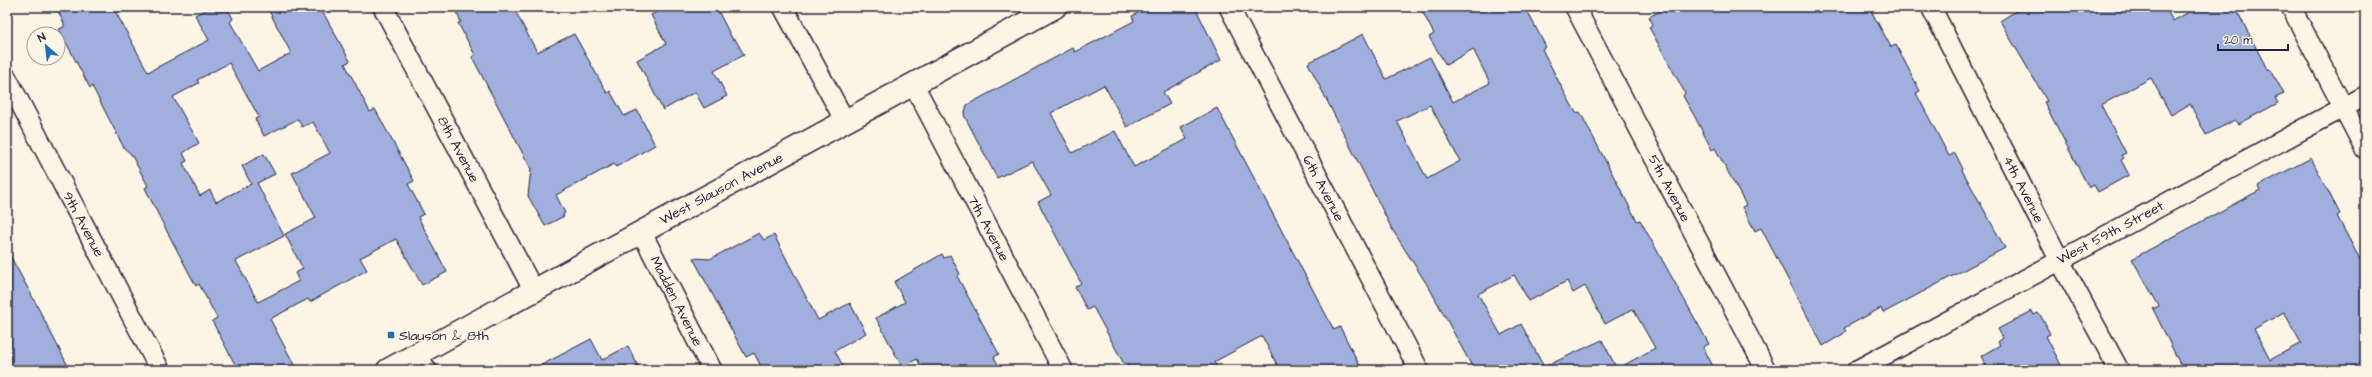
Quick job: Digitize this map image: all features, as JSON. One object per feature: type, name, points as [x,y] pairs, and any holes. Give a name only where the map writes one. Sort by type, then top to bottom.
[{"type":"main road","name":"West Slauson Avenue","points":[[388,370],[427,361],[534,291],[641,231],[914,85],[1055,7]]},
{"type":"street","name":"8th Avenue","points":[[383,7],[534,291]]},
{"type":"street","points":[[783,7],[845,122]]},
{"type":"street","name":"6th Avenue","points":[[1229,7],[1419,370]]},
{"type":"street","name":"5th Avenue","points":[[1575,7],[1766,370]]},
{"type":"street","name":"4th Avenue","points":[[1931,7],[2059,259],[2119,370]]},
{"type":"street","points":[[2291,7],[2365,149]]},
{"type":"street","name":"9th Avenue","points":[[7,78],[160,370]]},
{"type":"street","name":"7th Avenue","points":[[914,85],[1063,370]]},
{"type":"street","name":"West 59th Street","points":[[1857,370],[2059,259],[2365,96]]},
{"type":"street","name":"Madden Avenue","points":[[641,231],[712,370]]},
{"type":"building","points":[[56,7],[113,7],[148,72],[209,40],[195,15],[211,7],[227,7],[233,19],[230,22],[258,71],[291,53],[267,7],[320,7],[350,61],[345,64],[370,112],[375,109],[414,181],[408,184],[424,214],[418,217],[447,272],[422,285],[396,239],[360,258],[367,270],[310,302],[308,299],[270,319],[297,370],[238,370],[212,321],[217,318],[199,284],[196,286],[162,222],[145,188],[148,186],[131,154],[124,148],[92,86],[90,88],[66,42],[66,26],[64,26]],"holes":[[[229,63],[259,117],[255,119],[264,136],[298,119],[302,127],[313,122],[330,153],[292,173],[316,218],[285,234],[303,269],[295,273],[299,281],[258,302],[236,261],[284,236],[257,183],[275,174],[264,154],[242,166],[251,184],[216,202],[210,190],[200,196],[183,163],[187,161],[183,153],[199,143],[173,97],[199,83],[197,80]]]},
{"type":"building","points":[[466,7],[513,7],[537,52],[574,34],[607,93],[610,91],[624,116],[637,110],[655,145],[616,167],[614,164],[556,195],[565,213],[563,214],[564,216],[545,226],[528,196],[531,169],[472,57],[475,55],[458,23],[461,22],[456,12]]},
{"type":"building","points":[[666,7],[716,7],[733,40],[735,39],[744,55],[714,71],[727,96],[704,108],[695,92],[663,110],[637,60],[666,44],[651,15]]},
{"type":"building","points":[[1149,7],[1195,7],[1221,60],[1163,92],[1170,104],[1127,127],[1104,85],[1051,113],[1072,153],[1115,131],[1134,167],[1187,139],[1181,127],[1217,108],[1334,330],[1340,327],[1362,370],[1280,370],[1262,336],[1214,362],[1219,370],[1130,370],[1126,363],[1124,364],[1093,307],[1087,310],[1075,287],[1081,283],[1038,202],[1051,195],[1032,161],[997,178],[964,115],[967,105],[1073,48],[1075,52],[1134,21],[1132,16]]},
{"type":"building","points":[[1420,7],[1525,7],[1546,47],[1542,49],[1561,86],[1576,113],[1580,112],[1637,221],[1640,220],[1709,344],[1703,347],[1715,370],[1474,370],[1431,291],[1392,229],[1308,63],[1363,34],[1386,79],[1430,57],[1453,102],[1490,83],[1473,49],[1446,65],[1429,37],[1434,34]],"holes":[[[1430,105],[1460,161],[1427,179],[1397,121]],[[1514,275],[1529,301],[1567,281],[1573,293],[1585,286],[1605,324],[1633,309],[1655,348],[1617,369],[1602,340],[1544,367],[1521,324],[1501,335],[1478,294]]]},
{"type":"building","points":[[1667,7],[1869,7],[1891,47],[1896,45],[1920,91],[1916,93],[1949,156],[1955,153],[1963,169],[1962,170],[2005,248],[1885,312],[1883,312],[1881,308],[1844,328],[1846,331],[1843,334],[1823,346],[1761,228],[1755,231],[1742,207],[1746,205],[1715,148],[1712,150],[1683,96],[1685,93],[1649,27],[1653,24],[1649,17]]},
{"type":"building","points":[[2022,7],[2165,7],[2173,21],[2198,7],[2235,7],[2268,71],[2271,70],[2284,94],[2275,98],[2278,103],[2239,124],[2235,120],[2206,135],[2190,104],[2171,115],[2151,78],[2101,105],[2126,153],[2122,155],[2124,158],[2121,160],[2129,175],[2098,192],[2094,185],[2089,188],[2044,102],[2047,101],[2000,21]]},
{"type":"building","points":[[2311,158],[2340,214],[2337,216],[2365,269],[2365,360],[2346,370],[2183,370],[2153,309],[2159,306],[2132,259],[2260,190],[2258,186]],"holes":[[[2284,312],[2301,343],[2270,360],[2254,329]]]},
{"type":"building","points":[[759,233],[764,240],[774,235],[818,320],[850,303],[866,333],[835,351],[845,370],[763,370],[754,353],[746,357],[693,258],[710,259]]},
{"type":"building","points":[[7,250],[31,294],[70,370],[7,370]]},
{"type":"building","points":[[942,254],[944,258],[950,255],[960,274],[957,276],[999,354],[994,357],[1001,370],[923,370],[917,359],[902,367],[876,318],[905,302],[894,282]]},
{"type":"building","points":[[2032,311],[2034,315],[2038,313],[2042,318],[2050,334],[2046,336],[2061,365],[2051,370],[1988,370],[1981,356],[2000,345],[1998,342],[2003,338],[1998,329]]},
{"type":"building","points":[[591,339],[602,360],[628,346],[640,370],[532,370]]},
{"type":"place","name":"Slauson & 8th","points":[[391,335]]}]
